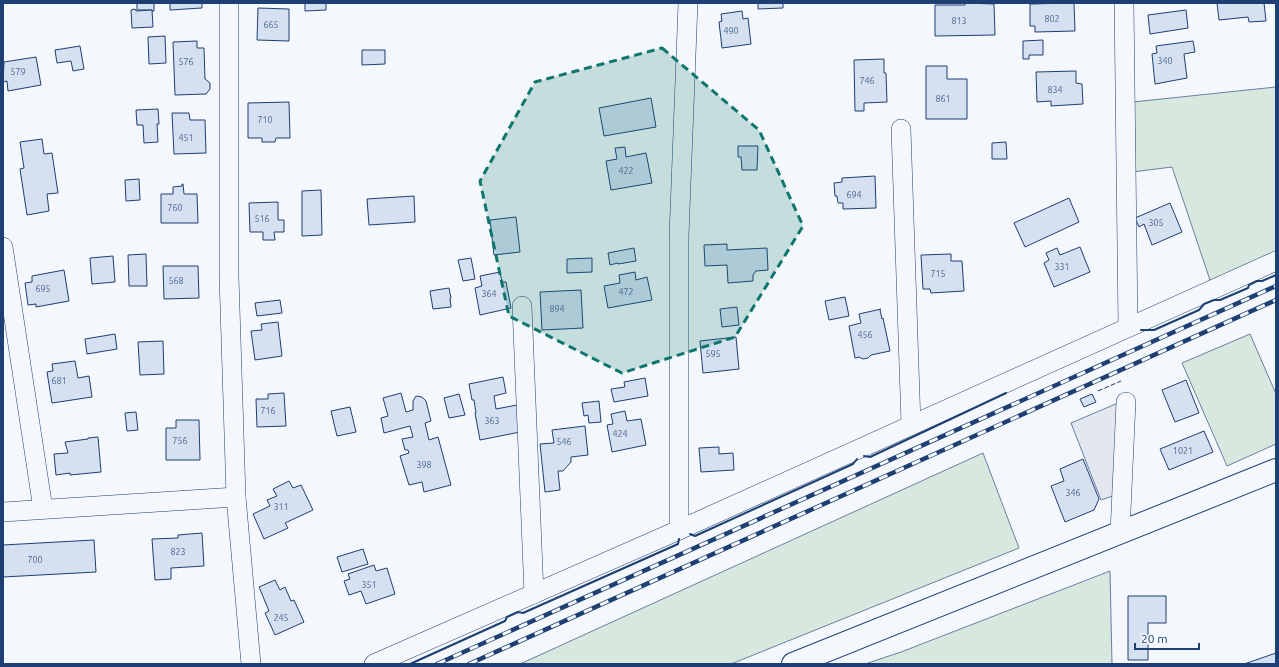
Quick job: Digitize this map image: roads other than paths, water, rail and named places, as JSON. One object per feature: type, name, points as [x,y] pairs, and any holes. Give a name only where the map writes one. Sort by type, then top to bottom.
[{"type":"main road","points":[[793,664],[1276,470]]},
{"type":"street","points":[[229,3],[229,276],[236,497],[251,664]]},
{"type":"street","points":[[679,530],[679,236],[688,3]]},
{"type":"street","points":[[1124,3],[1128,327]]},
{"type":"street","points":[[901,129],[911,425]]},
{"type":"street","points":[[3,247],[43,509]]},
{"type":"street","points":[[374,664],[679,530],[1276,261]]},
{"type":"street","points":[[522,306],[534,594]]},
{"type":"street","points":[[1120,533],[1126,402]]},
{"type":"street","points":[[3,512],[236,497]]},
{"type":"railway","points":[[437,664],[1276,286]]},
{"type":"railway","points":[[469,664],[1276,300]]}]
